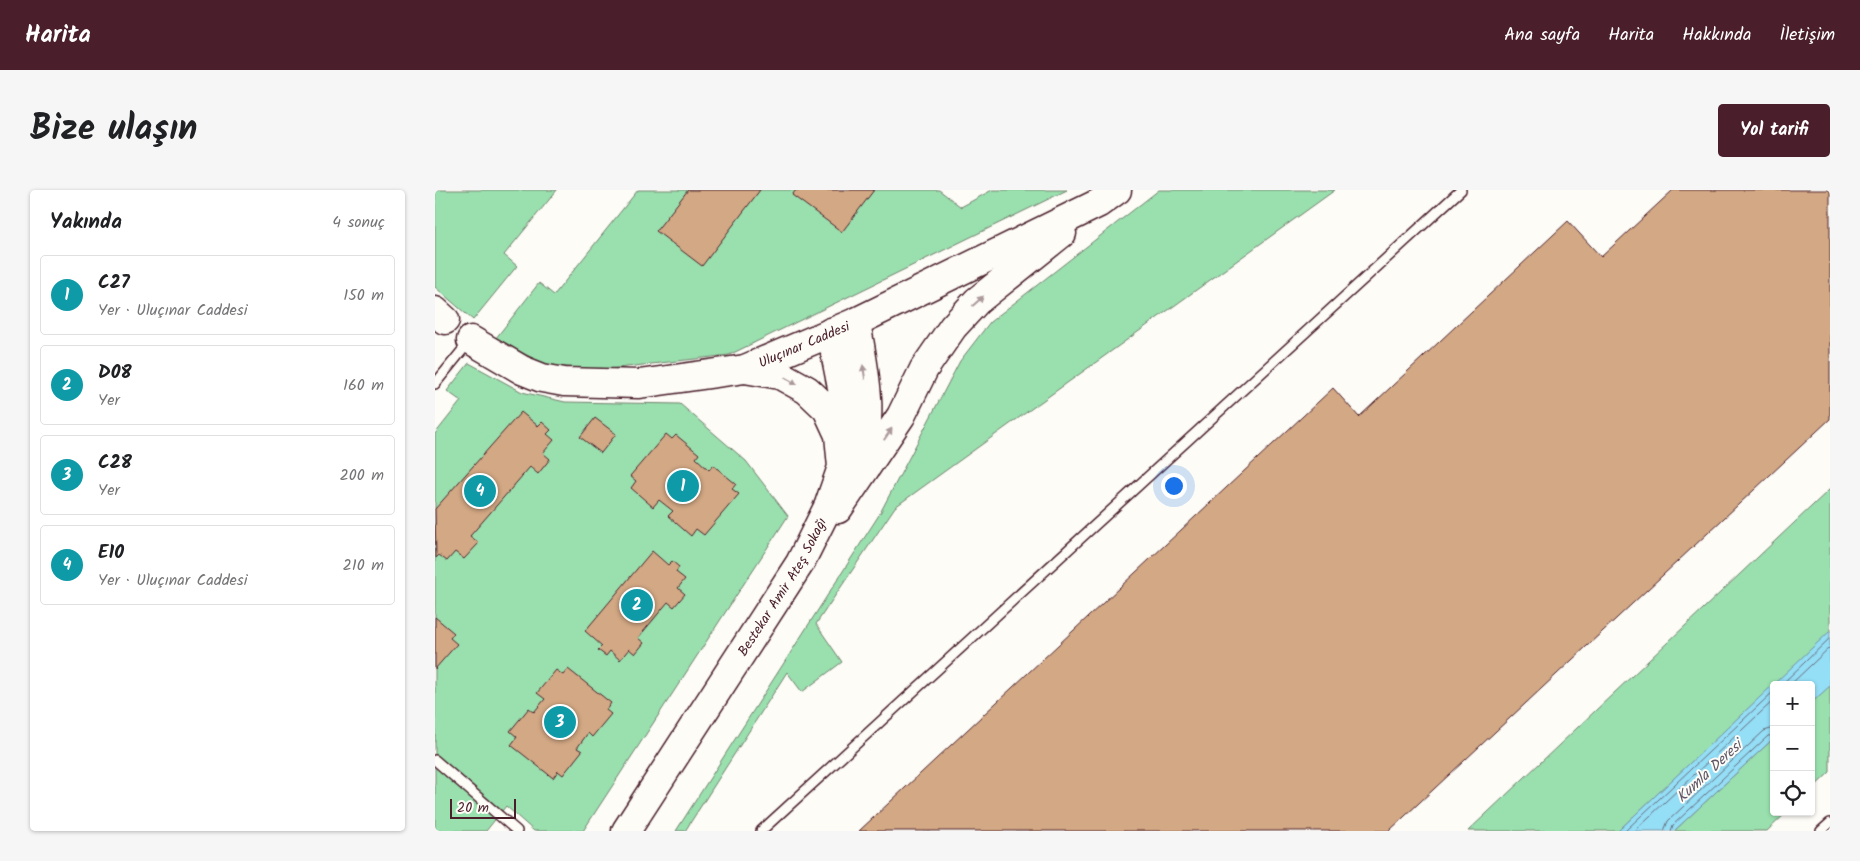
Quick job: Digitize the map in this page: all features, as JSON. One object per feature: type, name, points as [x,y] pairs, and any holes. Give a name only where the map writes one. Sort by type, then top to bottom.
[{"type":"main road","name":"Uluçınar Caddesi","points":[[471,340],[523,370],[543,378],[564,382],[639,384],[745,369],[843,327],[1108,196]]},
{"type":"main road","points":[[800,564],[901,416],[924,370],[953,327],[977,301],[1108,196]]},
{"type":"main road","points":[[831,518],[857,465],[868,423],[869,406],[843,327]]},
{"type":"main road","points":[[842,467],[847,422],[843,327]]},
{"type":"main road","name":"Bestekar Amir Ateş Sokağı","points":[[626,831],[800,564],[828,507],[842,467],[839,435],[827,409],[807,390],[780,375],[745,369]]},
{"type":"lane","points":[[761,831],[1461,190]]},
{"type":"lane","points":[[435,384],[471,340]]},
{"type":"lane","points":[[435,760],[517,831]]},
{"type":"lane","points":[[1821,831],[1830,823]]},
{"type":"green space","points":[[435,190],[557,190],[504,255],[517,266],[473,320],[435,287]]},
{"type":"green space","points":[[638,190],[939,190],[961,207],[992,190],[1067,190],[729,355],[600,370],[545,365],[496,338],[539,283],[554,295]]},
{"type":"green space","points":[[1159,190],[1335,190],[895,507],[816,624],[842,662],[802,692],[787,672],[685,831],[676,831],[879,515],[960,361],[990,322]]},
{"type":"green space","points":[[469,363],[522,392],[565,402],[680,404],[746,461],[788,516],[583,831],[534,831],[506,806],[486,831],[435,831],[435,434],[461,401],[447,391]]},
{"type":"green space","points":[[1830,489],[1830,632],[1778,681],[1770,681],[1770,688],[1618,831],[1468,831]]},
{"type":"green space","points":[[1830,685],[1830,772],[1815,786],[1815,726],[1815,699]]},
{"type":"green space","points":[[1770,742],[1770,816],[1783,816],[1767,831],[1674,831]]},
{"type":"water","points":[[1830,631],[1830,686],[1815,699],[1815,681],[1777,681]]},
{"type":"water","name":"Kumla Deresi","points":[[1770,688],[1770,742],[1674,831],[1618,831]]},
{"type":"building","points":[[688,190],[760,190],[702,266],[656,231]]},
{"type":"building","points":[[796,190],[874,190],[842,232],[792,195]]},
{"type":"building","points":[[1673,190],[1830,190],[1830,419],[1389,831],[859,831],[1333,388],[1359,417],[1568,221],[1601,257]]},
{"type":"building","points":[[521,412],[538,426],[542,422],[551,430],[547,434],[554,440],[543,453],[550,459],[538,474],[530,467],[470,536],[479,543],[464,559],[455,552],[447,561],[439,555],[436,558],[435,509]]},
{"type":"building","points":[[595,418],[616,434],[601,453],[580,437]]},
{"type":"building","points":[[666,434],[672,439],[676,435],[699,454],[696,458],[709,470],[713,465],[736,484],[732,489],[739,494],[704,535],[696,529],[691,536],[668,516],[673,511],[659,500],[653,507],[631,488],[636,481],[630,476]]},
{"type":"building","points":[[652,551],[668,565],[672,561],[679,567],[676,572],[685,579],[678,588],[685,594],[674,607],[668,602],[638,638],[644,643],[635,654],[629,649],[620,660],[610,651],[606,656],[598,650],[602,646],[585,631]]},
{"type":"building","points":[[435,617],[454,633],[450,638],[457,644],[435,669]]},
{"type":"building","points":[[568,669],[611,703],[606,710],[611,714],[592,737],[588,733],[577,748],[582,751],[563,775],[558,771],[553,778],[511,745],[517,737],[510,731],[529,708],[534,712],[545,699],[537,693],[556,670],[563,675]]},
{"type":"place","name":"C27","points":[[683,486]]},
{"type":"place","name":"E10","points":[[480,491]]},
{"type":"place","name":"D08","points":[[637,605]]},
{"type":"place","name":"C28","points":[[560,722]]}]
